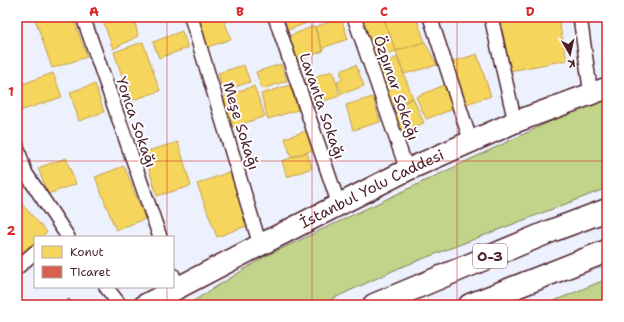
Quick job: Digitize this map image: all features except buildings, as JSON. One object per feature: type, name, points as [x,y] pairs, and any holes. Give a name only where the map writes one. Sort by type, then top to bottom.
[{"type":"highway","name":"O-3","points":[[374,305],[551,231],[607,210]]},
{"type":"highway","name":"O-3","points":[[470,305],[607,251]]},
{"type":"main road","name":"İstanbul Yolu Caddesi","points":[[175,281],[260,244],[407,170],[515,122],[599,91]]},
{"type":"main road","name":"İstanbul Yolu Caddesi","points":[[145,305],[166,288]]},
{"type":"street","name":"Yonca Sokağı","points":[[83,17],[160,236]]},
{"type":"street","name":"Meşe Sokağı","points":[[191,17],[260,244]]},
{"type":"street","name":"Lavanta Sokağı","points":[[275,17],[339,205]]},
{"type":"street","name":"Özpınar Sokağı","points":[[354,17],[407,170]]},
{"type":"street","points":[[430,17],[471,142]]},
{"type":"street","points":[[491,17],[515,122]]},
{"type":"street","points":[[580,17],[599,91]]},
{"type":"street","points":[[17,146],[21,175]]},
{"type":"street","points":[[17,161],[21,175],[60,234]]},
{"type":"street","points":[[17,268],[34,253]]},
{"type":"street","points":[[107,288],[120,305]]},
{"type":"green space","points":[[607,99],[607,188],[399,268],[319,305],[187,305],[264,257],[579,108]]},
{"type":"green space","points":[[607,279],[607,305],[544,305]]}]
